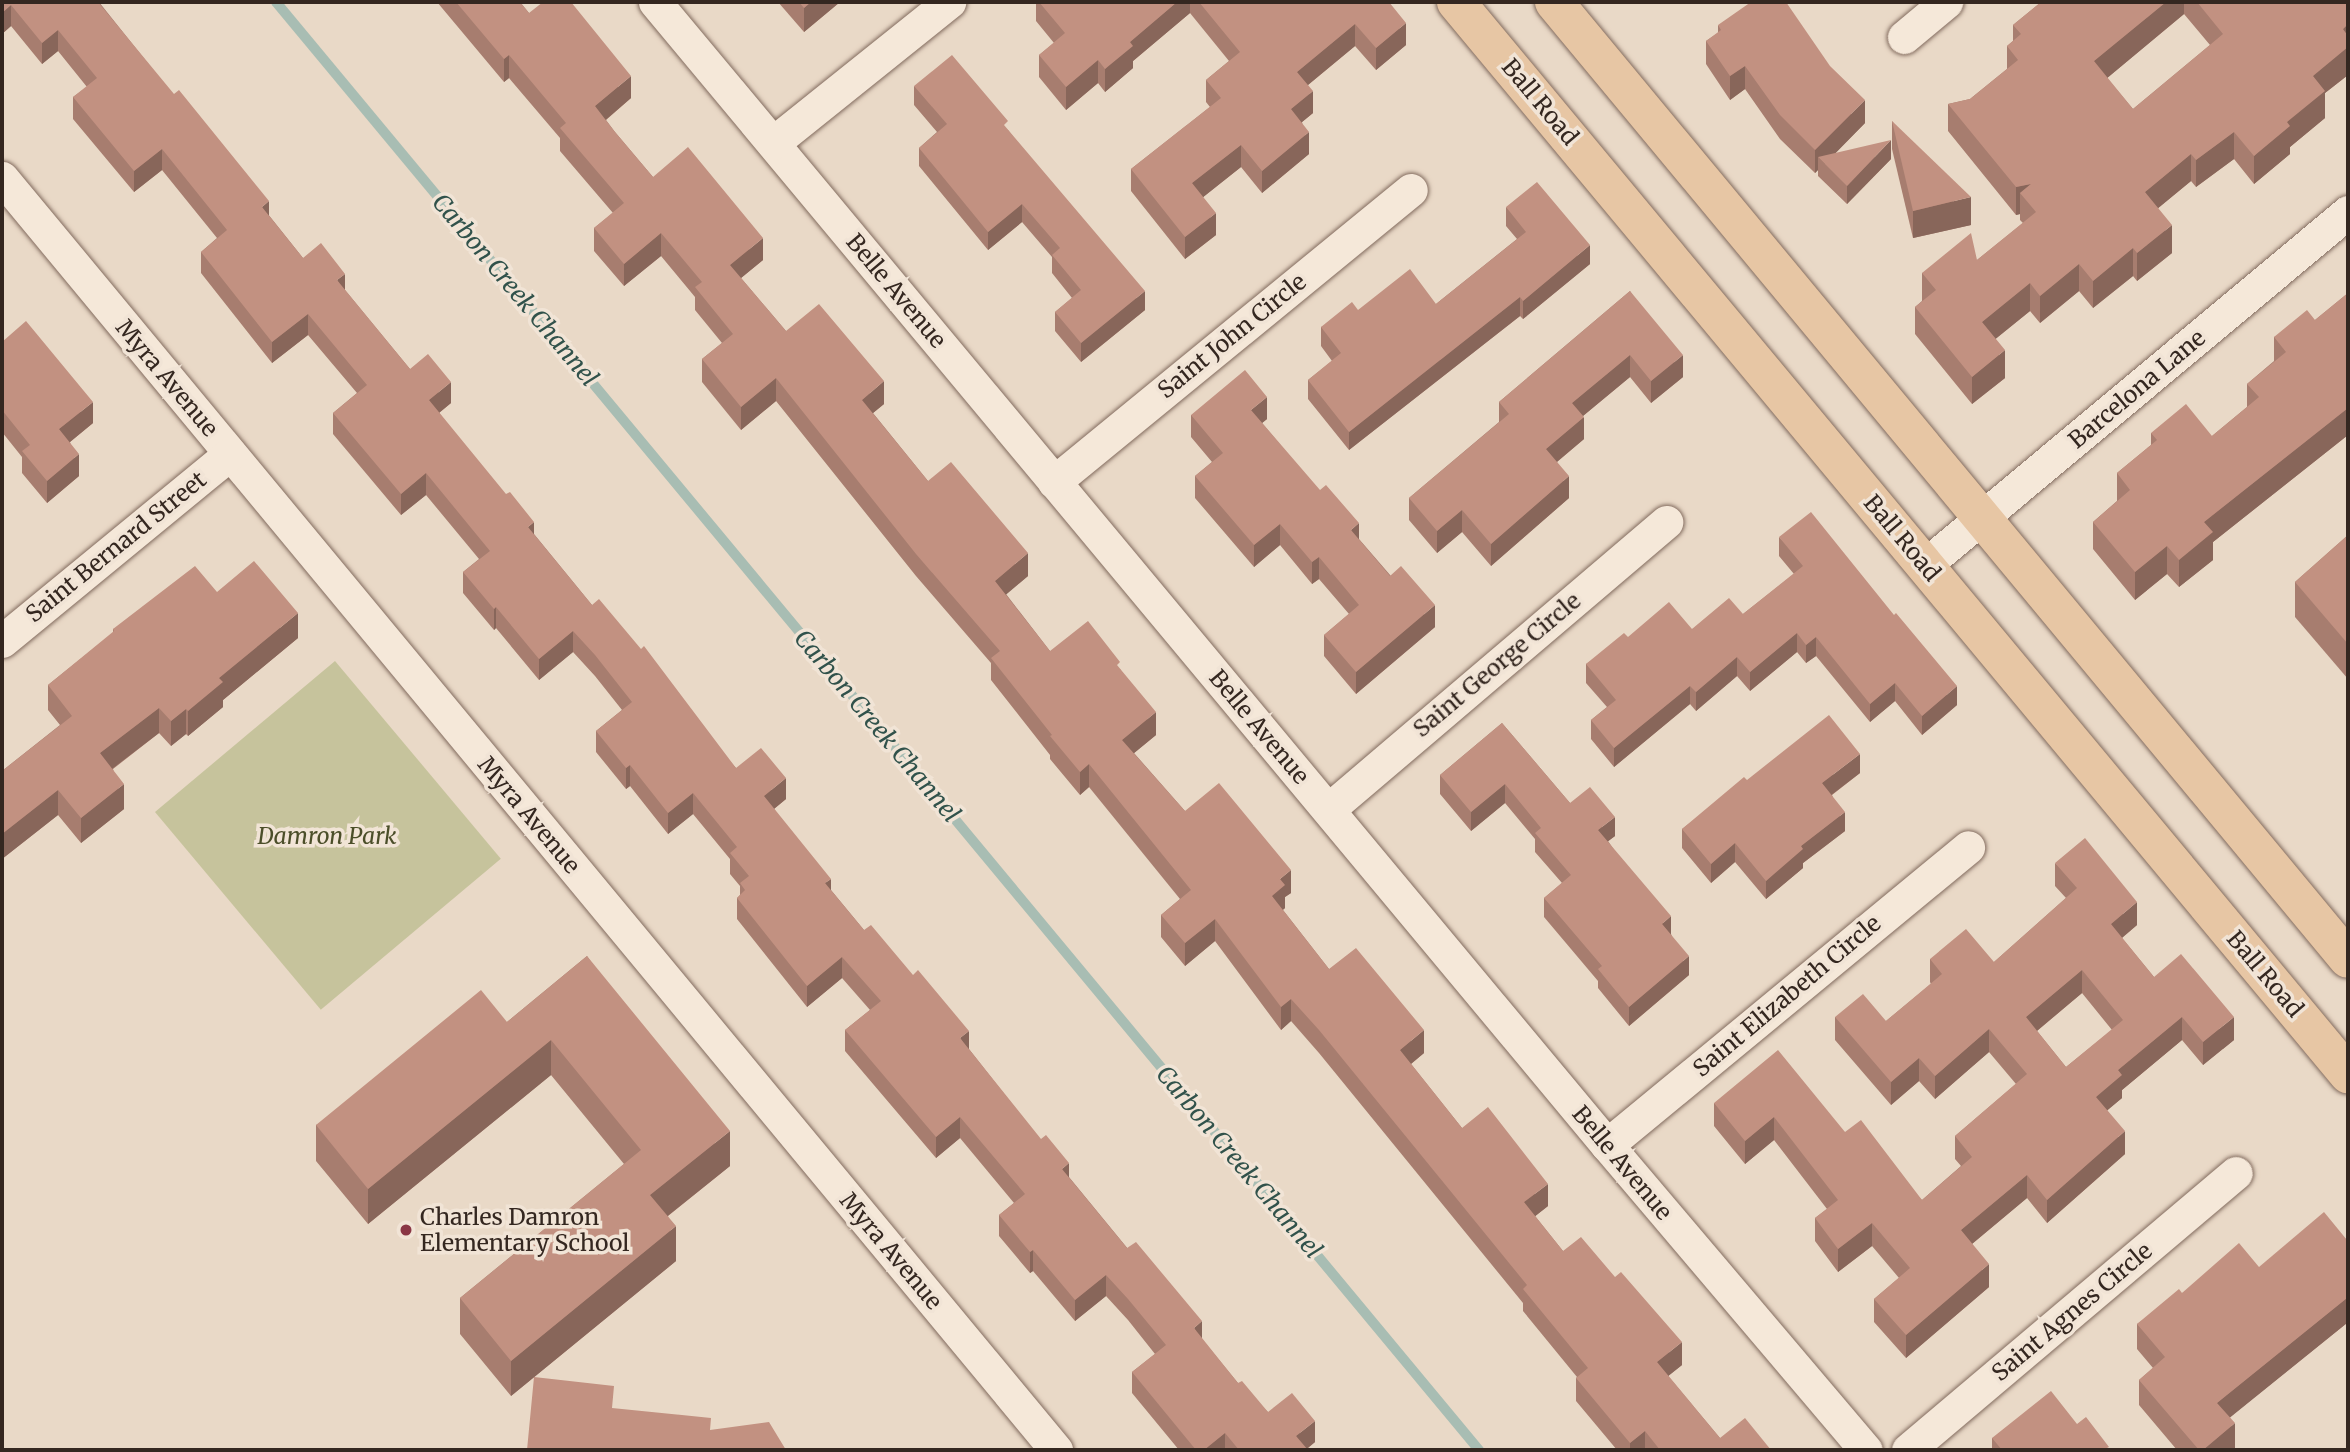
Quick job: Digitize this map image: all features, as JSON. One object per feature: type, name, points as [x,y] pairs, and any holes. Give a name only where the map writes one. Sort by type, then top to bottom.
[{"type":"main road","name":"Ball Road","points":[[1457,2],[2348,1074]]},
{"type":"main road","points":[[1554,2],[2348,959]]},
{"type":"street","name":"Belle Avenue","points":[[655,2],[1607,1145],[1866,1450]]},
{"type":"street","points":[[774,143],[949,2]]},
{"type":"street","points":[[1904,37],[1945,2]]},
{"type":"street","name":"Myra Avenue","points":[[2,178],[1056,1450]]},
{"type":"street","name":"Saint John Circle","points":[[1054,482],[1410,190]]},
{"type":"street","name":"Barcelona Lane","points":[[1925,565],[2348,212]]},
{"type":"street","name":"Saint Bernard Street","points":[[2,641],[230,454]]},
{"type":"street","name":"Saint George Circle","points":[[1329,809],[1666,522]]},
{"type":"street","name":"Saint Elizabeth Circle","points":[[1607,1145],[1968,847]]},
{"type":"street","name":"Saint Agnes Circle","points":[[1908,1450],[2236,1173]]},
{"type":"green space","name":"Damron Park","points":[[335,661],[501,859],[321,1010],[155,812]]},
{"type":"building","points":[[2,2],[98,2],[174,94],[179,90],[269,201],[262,207],[303,258],[321,243],[345,274],[337,280],[410,369],[428,354],[451,382],[429,400],[506,494],[510,492],[534,522],[528,527],[592,605],[599,599],[641,649],[644,646],[736,768],[761,748],[786,778],[764,796],[831,879],[825,883],[864,930],[871,925],[913,975],[918,970],[969,1031],[960,1038],[1041,1139],[1046,1135],[1069,1163],[1062,1169],[1127,1248],[1136,1242],[1202,1321],[1194,1328],[1238,1383],[1242,1381],[1268,1412],[1292,1393],[1315,1421],[1296,1436],[1308,1450],[1239,1450],[1225,1433],[1204,1450],[1196,1450],[1132,1372],[1166,1345],[1106,1275],[1075,1300],[1033,1250],[1030,1252],[999,1215],[1025,1194],[960,1117],[936,1137],[845,1030],[881,1001],[842,957],[807,986],[737,898],[745,890],[740,883],[749,876],[730,853],[737,847],[693,793],[668,813],[630,765],[626,768],[596,731],[632,702],[595,655],[573,631],[539,659],[463,572],[490,551],[426,473],[401,494],[333,413],[367,385],[308,314],[272,342],[201,252],[227,230],[162,149],[134,171],[73,97],[97,78],[58,30],[42,43],[11,5],[2,13]]},
{"type":"building","points":[[456,2],[520,2],[529,13],[543,2],[571,2],[631,76],[595,106],[615,132],[653,177],[688,147],[763,238],[730,265],[786,331],[819,304],[884,381],[862,400],[928,481],[951,462],[1028,553],[995,581],[1050,651],[1088,621],[1120,662],[1117,665],[1156,712],[1122,740],[1185,811],[1219,783],[1291,870],[1280,879],[1285,885],[1272,896],[1329,969],[1356,948],[1424,1030],[1400,1050],[1462,1128],[1488,1107],[1548,1184],[1524,1202],[1563,1251],[1581,1237],[1615,1277],[1621,1272],[1682,1342],[1657,1362],[1720,1438],[1745,1418],[1771,1450],[1660,1450],[1645,1431],[1630,1443],[1576,1378],[1588,1368],[1523,1289],[1527,1285],[1319,1030],[1291,999],[1281,1007],[1215,919],[1185,943],[1161,915],[1191,890],[1089,764],[1080,772],[1050,736],[1052,735],[991,658],[1000,651],[916,554],[776,378],[741,407],[702,359],[733,334],[695,287],[702,282],[661,233],[624,264],[594,228],[624,203],[560,128],[566,123],[509,55],[504,59]]},
{"type":"building","points":[[799,2],[811,2],[804,8]]},
{"type":"building","points":[[1039,2],[1177,2],[1130,42],[1133,46],[1105,69],[1098,60],[1066,87],[1039,55],[1065,33]]},
{"type":"building","points":[[1199,2],[1389,2],[1406,23],[1376,48],[1355,24],[1297,72],[1313,91],[1291,109],[1309,132],[1262,171],[1241,145],[1192,183],[1216,213],[1185,237],[1131,169],[1221,98],[1206,80],[1240,52]]},
{"type":"building","points":[[1751,2],[1786,2],[1830,66],[1865,100],[1815,150],[1780,115],[1745,66],[1730,76],[1706,41],[1721,30],[1718,25]]},
{"type":"building","points":[[2041,2],[2166,2],[2094,61],[2133,109],[2223,34],[2197,2],[2348,2],[2348,24],[2343,29],[2348,36],[2348,47],[2313,76],[2325,91],[2287,122],[2290,126],[2254,156],[2234,132],[2196,160],[2191,154],[2145,192],[2172,225],[2137,253],[2133,248],[2093,281],[2079,264],[2040,296],[2030,283],[1982,322],[2005,350],[1972,377],[1915,307],[1936,290],[1922,273],[1971,233],[1977,260],[2036,212],[2020,193],[2031,184],[2016,187],[1948,104],[1970,99],[2018,60],[2007,46],[2021,34],[2013,25]]},
{"type":"building","points":[[952,55],[1008,121],[1004,125],[1145,291],[1081,343],[1055,312],[1081,290],[1052,255],[1060,248],[1022,204],[988,232],[919,148],[947,124],[914,86]]},
{"type":"building","points":[[1892,121],[1971,197],[1913,211]]},
{"type":"building","points":[[1891,140],[1847,186],[1818,157]]},
{"type":"building","points":[[1537,182],[1590,245],[1523,301],[1520,297],[1349,432],[1308,380],[1341,353],[1321,327],[1352,302],[1358,310],[1410,269],[1436,304],[1526,232],[1506,207]]},
{"type":"building","points":[[1630,291],[1683,355],[1651,381],[1630,355],[1572,403],[1584,417],[1546,449],[1569,476],[1491,544],[1462,510],[1437,531],[1409,498],[1509,414],[1499,402]]},
{"type":"building","points":[[2348,293],[2348,408],[2204,522],[2213,532],[2179,560],[2167,546],[2135,572],[2093,522],[2130,490],[2117,473],[2157,440],[2151,433],[2186,404],[2212,436],[2259,397],[2247,384],[2286,352],[2274,337],[2307,310],[2315,320]]},
{"type":"building","points":[[26,321],[93,402],[59,429],[79,454],[47,481],[22,451],[30,445],[2,410],[2,342]]},
{"type":"building","points":[[1245,370],[1267,397],[1251,410],[1320,490],[1326,485],[1359,523],[1351,530],[1390,576],[1401,566],[1435,605],[1356,672],[1324,635],[1359,605],[1319,557],[1312,562],[1280,524],[1254,545],[1195,476],[1223,453],[1191,415]]},
{"type":"building","points":[[1811,512],[1894,615],[1896,613],[1957,686],[1922,716],[1895,683],[1870,704],[1816,637],[1806,645],[1797,633],[1750,672],[1737,657],[1696,692],[1690,686],[1614,748],[1591,720],[1616,700],[1586,664],[1624,633],[1628,637],[1669,602],[1692,629],[1729,598],[1743,614],[1803,566],[1779,537]]},
{"type":"building","points":[[2348,535],[2348,644],[2295,582]]},
{"type":"building","points":[[254,561],[298,613],[219,678],[223,682],[188,711],[186,709],[171,721],[159,708],[100,753],[124,784],[81,818],[58,790],[2,834],[2,771],[72,716],[48,685],[114,631],[113,629],[195,566],[217,592]]},
{"type":"building","points":[[1829,715],[1860,754],[1822,783],[1845,812],[1801,846],[1803,849],[1766,881],[1735,843],[1711,864],[1682,829],[1744,777],[1747,780]]},
{"type":"building","points":[[1502,723],[1570,803],[1590,787],[1615,817],[1598,830],[1671,916],[1662,924],[1689,956],[1629,1007],[1598,969],[1602,966],[1544,898],[1571,875],[1535,833],[1541,828],[1505,784],[1471,812],[1440,775]]},
{"type":"building","points":[[2085,838],[2137,902],[2111,924],[2154,977],[2181,954],[2234,1017],[2203,1042],[2182,1017],[2118,1070],[2122,1075],[2096,1097],[2125,1131],[2047,1200],[2027,1175],[1961,1230],[1989,1264],[1906,1335],[1874,1299],[1910,1268],[1872,1223],[1838,1249],[1815,1218],[1838,1200],[1774,1117],[1745,1141],[1714,1103],[1778,1050],[1845,1132],[1861,1120],[1922,1200],[1972,1157],[1955,1136],[2027,1074],[1989,1029],[1935,1076],[1919,1058],[1891,1082],[1835,1017],[1863,994],[1886,1021],[1942,974],[1930,959],[1966,929],[1994,962],[2077,888],[2055,863]],"holes":[[[2082,970],[2123,1020],[2066,1067],[2026,1017]]]},
{"type":"building","points":[[587,956],[730,1131],[650,1195],[676,1226],[511,1361],[460,1298],[641,1150],[551,1040],[368,1189],[316,1125],[481,990],[507,1022]]},
{"type":"building","points":[[2324,1212],[2348,1239],[2348,1299],[2217,1403],[2235,1423],[2203,1450],[2199,1450],[2139,1380],[2165,1357],[2137,1324],[2179,1289],[2182,1293],[2239,1243],[2259,1267]]},
{"type":"building","points":[[534,1377],[614,1386],[612,1408],[711,1418],[710,1430],[769,1422],[786,1450],[527,1450]]},
{"type":"building","points":[[2051,1391],[2077,1424],[2086,1417],[2109,1447],[2106,1450],[2002,1450],[1992,1438]]},
{"type":"waterway","name":"Carbon Creek Channel","points":[[276,2],[1479,1450]]},
{"type":"place","name":"Charles Damron Elementary School","points":[[406,1230]]}]
